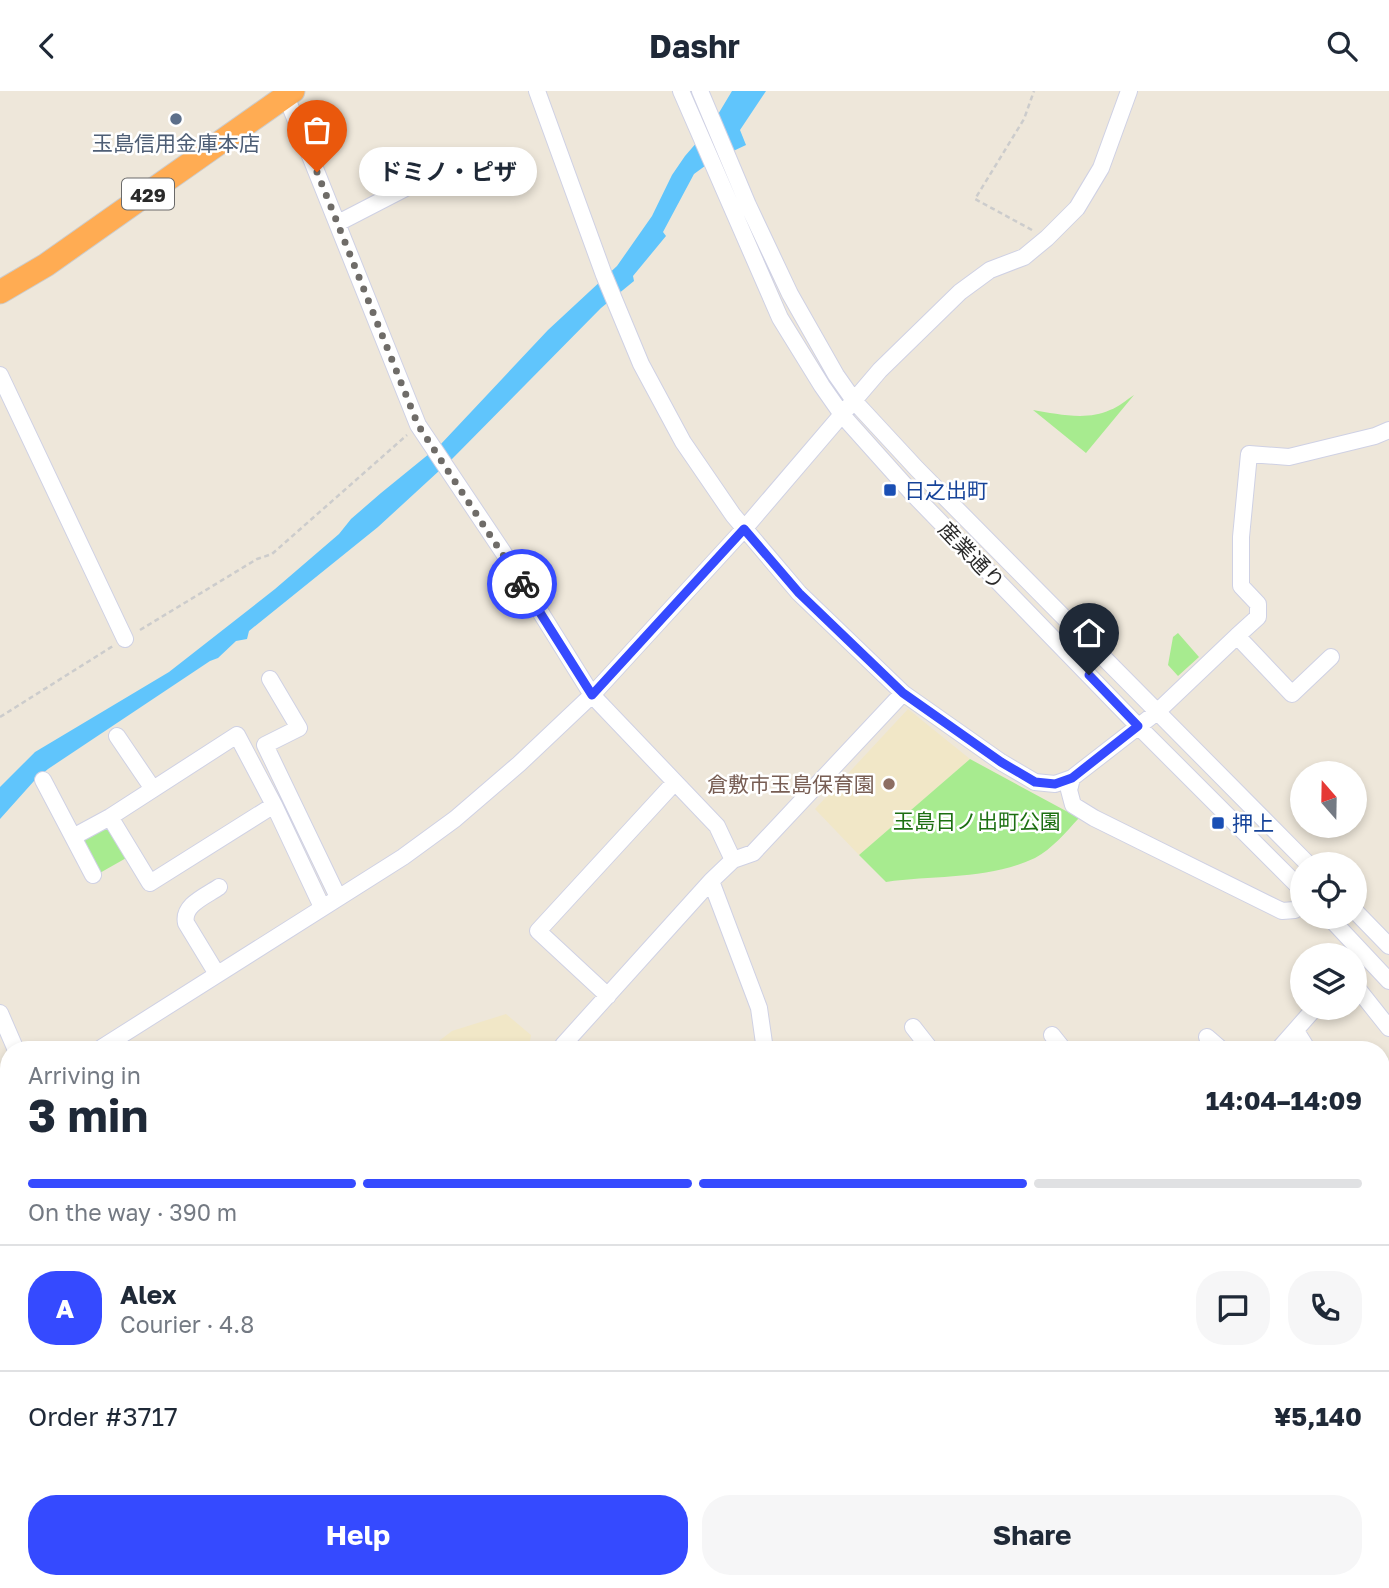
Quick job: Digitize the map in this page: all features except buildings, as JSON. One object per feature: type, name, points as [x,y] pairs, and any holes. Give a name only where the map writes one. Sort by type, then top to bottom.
[{"type":"highway","name":"429","points":[[0,292],[47,265],[288,93]]},
{"type":"street","points":[[537,91],[604,275],[640,364],[683,442],[733,516],[799,593],[903,693],[1001,762],[1035,782],[1055,784],[1072,778],[1157,712],[1258,617],[1258,604],[1241,586],[1241,537],[1249,454],[1289,457],[1375,436],[1389,430]]},
{"type":"street","name":"産業通り","points":[[681,91],[780,318],[843,416],[911,492],[1290,878]]},
{"type":"street","name":"産業通り","points":[[699,91],[790,294],[836,375],[855,402],[917,469],[1296,852]]},
{"type":"street","points":[[112,1041],[403,857],[455,819],[519,764],[592,695],[744,529],[880,370],[960,292],[990,270],[1024,257],[1077,208],[1101,168],[1129,91]]},
{"type":"street","points":[[288,93],[418,425],[503,552],[592,695],[717,826],[733,860]]},
{"type":"street","points":[[338,223],[431,174]]},
{"type":"street","points":[[0,375],[125,639]]},
{"type":"street","points":[[1237,636],[1292,694],[1331,657]]},
{"type":"street","points":[[248,755],[299,728],[270,679]]},
{"type":"street","points":[[567,1041],[711,881],[733,860],[753,853],[903,693]]},
{"type":"street","points":[[73,837],[110,817],[237,735],[274,805],[322,907]]},
{"type":"street","points":[[117,736],[153,789]]},
{"type":"street","points":[[265,745],[338,897]]},
{"type":"street","points":[[1072,778],[1069,790],[1073,805],[1094,818],[1282,911],[1290,910]]},
{"type":"street","points":[[43,780],[93,875]]},
{"type":"street","points":[[608,996],[538,931],[675,782]]},
{"type":"street","points":[[110,817],[150,883],[274,805]]},
{"type":"street","points":[[711,881],[759,1008],[764,1041]]},
{"type":"street","points":[[216,974],[185,917],[188,908],[219,887]]},
{"type":"street","points":[[1367,919],[1383,929],[1389,946]]},
{"type":"street","points":[[1337,929],[1349,943]]},
{"type":"street","points":[[1367,946],[1383,929]]},
{"type":"street","points":[[1367,963],[1389,981]]},
{"type":"street","points":[[1367,1000],[1389,1028]]},
{"type":"street","points":[[0,1013],[12,1041]]},
{"type":"street","points":[[1287,1041],[1305,1020]]},
{"type":"street","points":[[913,1027],[923,1041]]},
{"type":"street","points":[[1296,1031],[1302,1041]]},
{"type":"street","points":[[1052,1035],[1057,1041]]},
{"type":"street","points":[[1208,1037],[1212,1041]]},
{"type":"path","points":[[1034,91],[1024,118],[975,199],[1047,238]]},
{"type":"path","points":[[0,717],[257,559],[272,554],[418,425]]},
{"type":"shaded area","name":"倉敷市玉島保育園","points":[[908,709],[970,759],[859,855],[815,809]]},
{"type":"shaded area","points":[[506,1014],[531,1035],[530,1041],[439,1041],[452,1031]]},
{"type":"green space","points":[[1134,395],[1086,453],[1033,410],[1072,416],[1092,415],[1113,409]]},
{"type":"green space","points":[[1178,633],[1199,657],[1178,676],[1168,665],[1173,637]]},
{"type":"green space","name":"玉島日ノ出町公園","points":[[970,759],[1079,818],[1047,850],[1017,865],[981,873],[886,882],[859,855]]},
{"type":"green space","points":[[106,828],[112,830],[128,857],[98,874],[83,845],[86,837]]},
{"type":"water","points":[[732,91],[766,91],[740,130],[746,145],[729,153],[724,152],[694,174],[663,232],[666,236],[633,276],[634,281],[601,308],[452,459],[378,527],[249,631],[247,639],[236,641],[218,658],[48,769],[0,819],[0,787],[35,752],[169,672],[275,589],[339,534],[351,519],[440,445],[548,330],[617,266],[652,216],[672,175],[711,126]]},
{"type":"way so far","points":[[317,172],[418,425],[522,584]]},
{"type":"place","name":"玉島信用金庫本店","points":[[176,119]]},
{"type":"place","name":"ドミノ・ピザ","points":[[317,172]]},
{"type":"place","name":"日之出町","points":[[890,490]]},
{"type":"place","name":"倉敷市玉島保育園","points":[[889,784]]},
{"type":"place","name":"押上","points":[[1218,823]]},
{"type":"route","points":[[522,584],[592,695],[744,529],[799,593],[903,693],[1001,762],[1035,782],[1055,784],[1072,778],[1138,726],[1089,675]]}]
